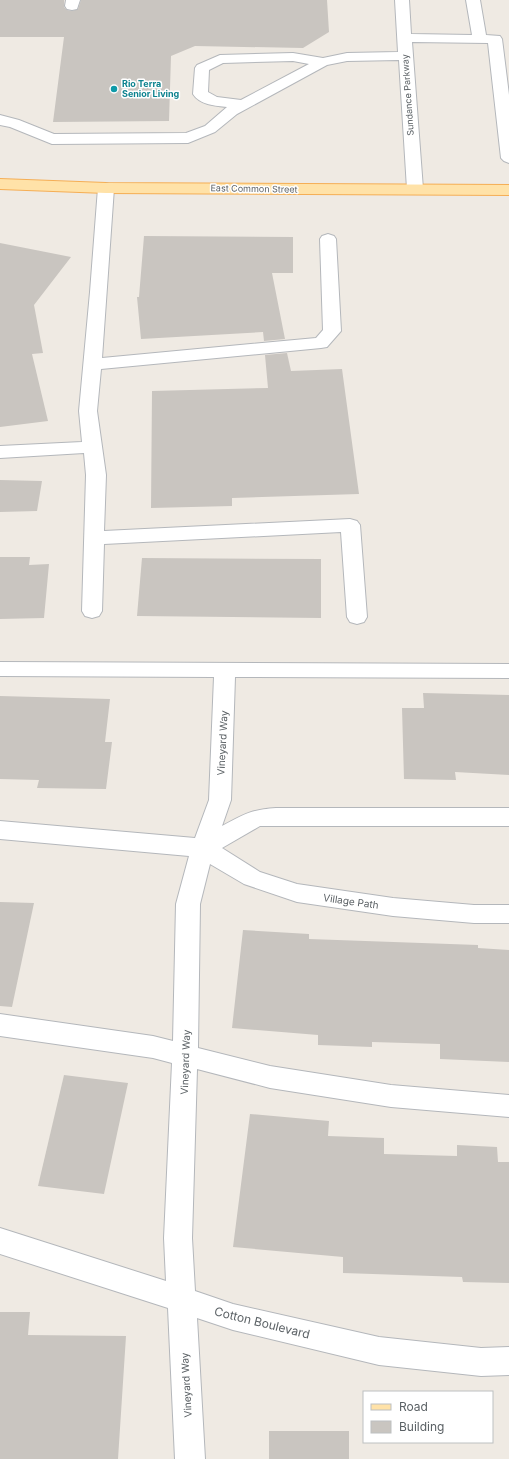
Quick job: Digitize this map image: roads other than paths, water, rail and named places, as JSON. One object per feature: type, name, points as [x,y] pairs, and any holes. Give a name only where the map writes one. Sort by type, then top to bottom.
[{"type":"main road","name":"East Common Street","points":[[0,184],[106,188],[509,190]]},
{"type":"street","name":"Sundance Parkway","points":[[402,0],[415,190]]},
{"type":"street","points":[[473,0],[480,38]]},
{"type":"street","points":[[404,38],[502,39],[509,158]]},
{"type":"street","points":[[0,120],[14,123],[52,139],[188,138],[210,129],[232,110],[323,62],[348,57],[406,56]]},
{"type":"street","points":[[243,105],[213,102],[200,94],[202,68],[220,59],[293,57],[323,62]]},
{"type":"street","points":[[92,611],[96,475],[88,411],[99,292],[106,188]]},
{"type":"street","points":[[92,364],[321,343],[332,332],[328,239]]},
{"type":"street","points":[[0,452],[92,447]]},
{"type":"street","points":[[94,538],[350,526],[357,618]]},
{"type":"street","points":[[0,669],[509,671]]},
{"type":"street","name":"Vineyard Way","points":[[190,1459],[178,1238],[185,1055],[188,904],[203,848],[220,800],[225,669]]},
{"type":"street","points":[[203,848],[256,818],[509,817]]},
{"type":"street","name":"Village Path","points":[[0,830],[203,848],[252,878],[297,893],[393,907],[474,914],[509,914]]},
{"type":"street","points":[[0,1025],[153,1047],[270,1077],[391,1096],[509,1106]]},
{"type":"street","name":"Cotton Boulevard","points":[[0,1241],[233,1317],[379,1351],[481,1362],[509,1361]]},
{"type":"place","name":"Rio Terra Senior Living","points":[[114,89]]}]
